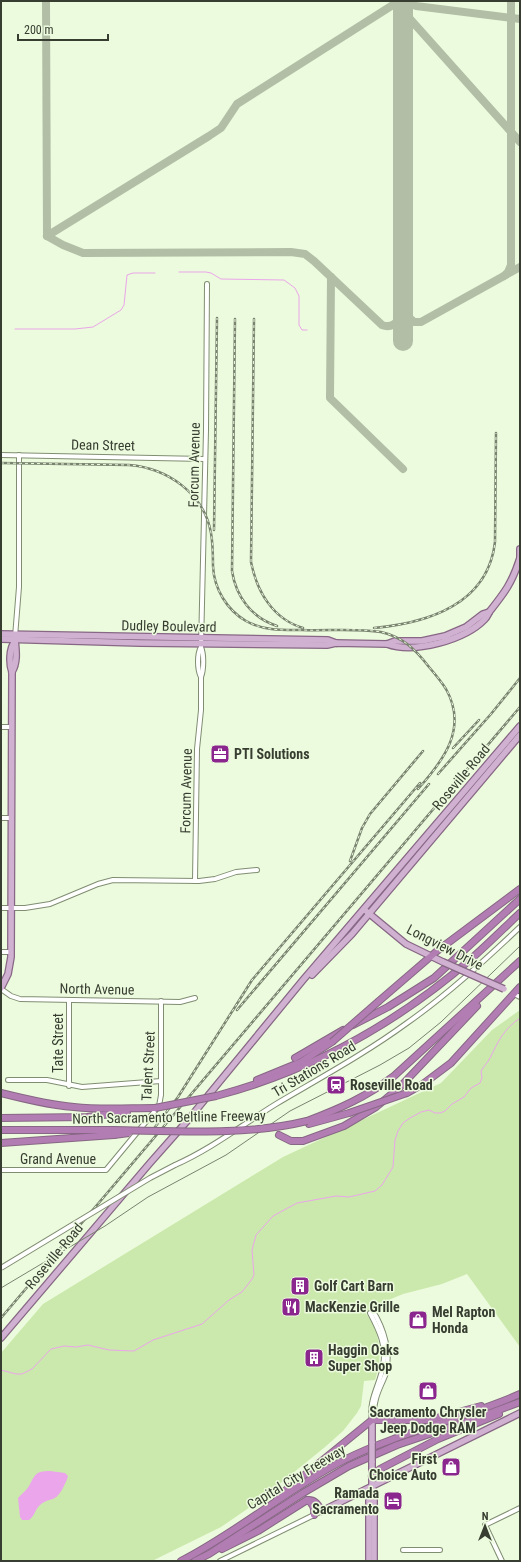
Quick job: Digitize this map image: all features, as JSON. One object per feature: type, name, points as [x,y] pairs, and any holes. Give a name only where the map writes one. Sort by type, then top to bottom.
[{"type":"highway","points":[[216,1096],[301,1062],[335,1040],[430,956],[520,889]]},
{"type":"highway","points":[[296,1058],[434,978],[520,899]]},
{"type":"highway","name":"North Sacramento Beltline Freeway","points":[[1,1118],[87,1117],[116,1111],[154,1108],[216,1096],[270,1080],[323,1057],[383,1024],[428,993],[471,959],[520,913]]},
{"type":"highway","points":[[308,1122],[351,1104],[384,1084],[405,1067],[520,961]]},
{"type":"highway","points":[[308,1122],[349,1113],[407,1093],[428,1081],[451,1063],[517,995],[520,987]]},
{"type":"highway","points":[[279,1135],[291,1141],[303,1141],[344,1126],[376,1107],[400,1087],[418,1069],[477,1006],[481,997]]},
{"type":"highway","points":[[1,1093],[74,1108],[116,1111]]},
{"type":"highway","name":"North Sacramento Beltline Freeway","points":[[1,1130],[114,1132],[148,1130],[255,1130],[288,1128],[308,1122]]},
{"type":"highway","points":[[1,1143],[114,1132]]},
{"type":"highway","name":"Capital City Freeway","points":[[181,1561],[210,1545],[316,1476],[344,1460],[376,1446],[497,1404],[520,1394]]},
{"type":"highway","points":[[372,1476],[380,1469],[438,1439],[492,1417],[520,1403]]},
{"type":"highway","name":"Capital City Freeway","points":[[195,1561],[210,1554],[302,1493],[348,1466],[397,1445],[520,1403]]},
{"type":"highway","points":[[273,1505],[281,1494],[372,1420],[428,1420],[479,1406],[497,1404]]},
{"type":"highway","points":[[372,1461],[375,1467],[380,1469]]},
{"type":"highway","points":[[210,1554],[231,1546],[258,1531],[307,1500],[312,1500],[315,1502],[322,1511]]},
{"type":"highway","points":[[307,1500],[314,1506],[314,1515]]},
{"type":"main road","name":"Dudley Boulevard","points":[[1,634],[15,638],[201,643],[328,640],[336,643],[387,644],[411,647],[439,643],[457,637],[486,618],[501,598],[516,572],[520,558],[520,550]]},
{"type":"main road","points":[[1,639],[15,638],[16,645],[15,667],[12,672],[11,952],[10,968],[1,989]]},
{"type":"main road","name":"Roseville Road","points":[[367,911],[520,727]]},
{"type":"main road","name":"Roseville Road","points":[[1,1338],[188,1120],[297,989],[520,735]]},
{"type":"main road","name":"Longview Drive","points":[[367,911],[406,944],[517,995]]},
{"type":"main road","points":[[322,1511],[520,1413]]},
{"type":"main road","points":[[372,1420],[374,1561]]},
{"type":"main road","points":[[369,1561],[369,1497],[372,1487]]},
{"type":"street","name":"Forcum Avenue","points":[[195,881],[197,749],[201,710],[201,677],[199,673],[198,651],[201,643],[207,284]]},
{"type":"street","name":"Dean Street","points":[[1,455],[205,459]]},
{"type":"street","points":[[15,638],[19,585],[19,455]]},
{"type":"street","points":[[1,727],[12,728]]},
{"type":"street","points":[[1,818],[12,818]]},
{"type":"street","points":[[1,908],[32,908],[50,904],[98,884],[112,880],[195,881],[215,879],[236,872],[257,870]]},
{"type":"street","name":"Tri Stations Road","points":[[1,1268],[150,1178],[217,1144],[264,1112],[407,1024],[461,980],[520,927]]},
{"type":"street","points":[[1,952],[11,952]]},
{"type":"street","name":"North Avenue","points":[[1,989],[18,999],[180,1002],[195,998]]},
{"type":"street","name":"Tate Street","points":[[69,1000],[69,1086]]},
{"type":"street","name":"Talent Street","points":[[142,1126],[159,1106],[161,1099],[161,1001]]},
{"type":"street","points":[[8,1080],[47,1080],[69,1086],[87,1087],[161,1081]]},
{"type":"street","name":"Grand Avenue","points":[[1,1170],[106,1170],[142,1126]]},
{"type":"street","points":[[372,1313],[383,1342],[384,1351],[383,1366],[372,1400],[372,1420]]},
{"type":"street","points":[[502,1561],[485,1525],[520,1508]]},
{"type":"street","points":[[220,1561],[322,1511]]},
{"type":"street","points":[[403,1550],[440,1550]]},
{"type":"green space","points":[[520,1010],[520,1347],[467,1274],[442,1284],[403,1294],[365,1312],[374,1328],[379,1345],[380,1353],[378,1371],[375,1380],[364,1381],[361,1406],[343,1431],[256,1503],[221,1527],[152,1561],[1,1561],[1,1353],[43,1304],[283,1157],[441,1083],[492,1030]]},
{"type":"shaded area","points":[[50,1471],[65,1473],[68,1476],[63,1488],[55,1498],[40,1505],[33,1517],[29,1520],[22,1520],[20,1517],[18,1498],[28,1488],[36,1474]]},
{"type":"waterway","points":[[179,272],[206,272],[211,273],[221,279],[284,280],[295,288],[299,296],[299,325],[302,330],[307,330]]},
{"type":"waterway","points":[[15,329],[75,329],[93,327],[121,310],[124,305],[127,275],[133,273],[155,273]]},
{"type":"waterway","points":[[1,1370],[22,1374],[32,1369],[51,1349],[64,1346],[76,1347],[88,1345],[109,1350],[134,1351],[153,1340],[202,1324],[229,1300],[242,1292],[252,1279],[254,1275],[252,1250],[256,1235],[273,1216],[297,1203],[336,1196],[349,1197],[375,1191],[382,1185],[393,1167],[395,1140],[403,1123],[421,1112],[429,1110],[435,1113],[440,1113],[445,1111],[452,1104],[464,1097],[471,1088],[480,1083],[482,1078],[481,1071],[489,1060],[505,1031],[520,1018]]},
{"type":"taxiway","points":[[46,1],[47,236]]},
{"type":"taxiway","points":[[394,1],[520,142]]},
{"type":"taxiway","points":[[47,236],[221,128],[237,104],[399,1]]},
{"type":"taxiway","points":[[407,1],[416,6],[520,19]]},
{"type":"taxiway","points":[[504,276],[508,272],[511,265],[511,1]]},
{"type":"taxiway","points":[[47,236],[63,245],[83,253],[291,252],[305,254],[382,325],[389,326],[403,315]]},
{"type":"taxiway","points":[[403,312],[414,322],[421,322],[520,267]]},
{"type":"taxiway","points":[[331,277],[330,398],[403,469]]},
{"type":"runway","points":[[403,1],[403,341]]},
{"type":"tram line","points":[[1,1288],[105,1226],[148,1197],[226,1155],[290,1111],[380,1065],[409,1048],[441,1022],[520,946]]},
{"type":"railway","points":[[214,530],[217,318]]},
{"type":"railway","points":[[235,319],[232,571],[241,598],[260,618],[277,626]]},
{"type":"railway","points":[[254,319],[251,562],[257,584],[268,603],[283,618],[292,624],[303,628]]},
{"type":"railway","points":[[374,628],[415,621],[434,615],[452,606],[468,595],[481,581],[490,563],[495,542],[496,433]]},
{"type":"railway","points":[[1,463],[129,465],[157,471],[182,485],[201,506],[211,533],[214,575],[219,591],[227,605],[246,621],[260,627],[274,629],[381,632],[396,637],[408,645],[424,661],[446,689],[452,703],[455,717],[454,730],[444,755],[428,778],[418,789]]},
{"type":"railway","points":[[438,774],[491,714],[520,678]]},
{"type":"railway","points":[[1,1318],[520,707]]},
{"type":"railway","points":[[453,748],[479,720]]},
{"type":"railway","points":[[350,861],[362,828],[370,814],[423,751]]},
{"type":"railway","points":[[152,1131],[178,1097],[252,980],[420,783]]},
{"type":"railway","points":[[237,1010],[429,784]]},
{"type":"place","name":"PTI Solutions","points":[[220,754]]},
{"type":"place","name":"Roseville Road","points":[[336,1085]]},
{"type":"place","name":"Golf Cart Barn","points":[[300,1286]]},
{"type":"place","name":"MacKenzie Grille","points":[[291,1307]]},
{"type":"place","name":"Mel Rapton Honda","points":[[418,1320]]},
{"type":"place","name":"Haggin Oaks Super Shop","points":[[314,1358]]},
{"type":"place","name":"Sacramento Chrysler Jeep Dodge RAM","points":[[428,1391]]},
{"type":"place","name":"First Choice Auto","points":[[451,1467]]},
{"type":"place","name":"Ramada Sacramento","points":[[393,1501]]}]
